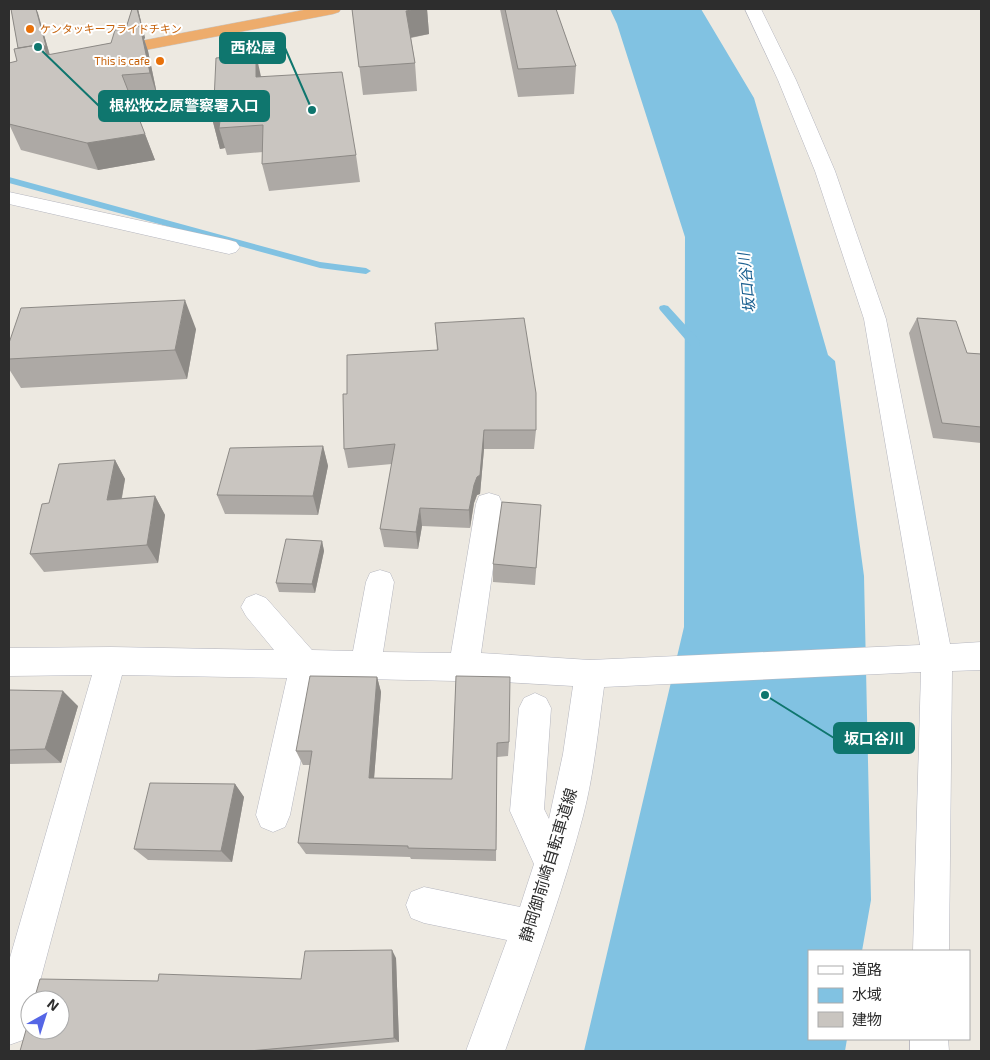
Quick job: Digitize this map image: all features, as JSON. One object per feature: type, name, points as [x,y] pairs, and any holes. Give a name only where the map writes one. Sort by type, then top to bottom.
[{"type":"highway","points":[[94,54],[333,9]]},
{"type":"street","points":[[753,9],[787,80],[824,171],[875,319],[924,658],[931,950]]},
{"type":"street","points":[[9,198],[229,247]]},
{"type":"street","points":[[464,668],[488,504]]},
{"type":"street","points":[[366,666],[380,582]]},
{"type":"street","points":[[256,607],[305,664]]},
{"type":"street","points":[[9,662],[111,660],[550,669],[590,674],[981,656]]},
{"type":"street","points":[[9,1026],[15,978],[111,660]]},
{"type":"street","points":[[273,815],[305,664]]},
{"type":"street","name":"静岡御前崎自転車道線","points":[[486,1051],[552,863],[568,806],[579,754],[590,674]]},
{"type":"street","points":[[535,708],[528,811],[552,863]]},
{"type":"street","points":[[424,905],[530,927]]},
{"type":"water","points":[[610,9],[701,9],[754,98],[828,355],[835,361],[864,576],[871,900],[862,950],[808,950],[808,1040],[847,1040],[845,1051],[584,1051],[684,627],[685,237],[617,24]]},
{"type":"building","points":[[11,9],[36,9],[46,46],[43,44],[18,48]]},
{"type":"building","points":[[132,9],[137,9],[142,28],[140,26],[126,28]]},
{"type":"building","points":[[352,9],[416,9],[406,11],[415,63],[359,67]]},
{"type":"building","points":[[505,9],[556,9],[576,66],[518,69]]},
{"type":"building","points":[[140,26],[150,73],[122,75],[145,134],[87,143],[9,124],[9,63],[17,61],[14,49],[43,44],[47,55],[111,43],[115,30]]},
{"type":"building","points":[[256,54],[256,77],[342,72],[356,155],[262,164],[263,125],[219,128],[220,121],[213,122],[216,58]]},
{"type":"building","points":[[185,300],[175,350],[9,359],[9,343],[21,308]]},
{"type":"building","points":[[524,318],[536,393],[536,430],[484,430],[480,475],[477,477],[474,485],[469,510],[420,508],[416,532],[380,529],[395,444],[344,449],[343,394],[347,394],[347,355],[438,350],[435,323]]},
{"type":"building","points":[[917,318],[956,321],[967,353],[981,354],[981,427],[942,423]]},
{"type":"building","points":[[323,446],[313,496],[217,495],[230,448]]},
{"type":"building","points":[[115,460],[107,500],[155,496],[147,545],[30,554],[42,504],[49,503],[59,464]]},
{"type":"building","points":[[502,502],[541,505],[536,568],[493,564]]},
{"type":"building","points":[[286,539],[322,541],[312,584],[276,583]]},
{"type":"building","points":[[310,676],[377,677],[369,778],[452,779],[456,676],[510,677],[509,742],[497,743],[496,850],[298,843],[312,751],[296,751]]},
{"type":"building","points":[[9,690],[63,691],[45,749],[9,750]]},
{"type":"building","points":[[150,783],[235,784],[221,851],[134,849]]},
{"type":"building","points":[[392,950],[394,1038],[249,1051],[20,1051],[23,1040],[70,1040],[70,990],[37,990],[40,979],[158,981],[159,974],[301,979],[305,951]]},
{"type":"waterway","points":[[9,180],[320,265],[366,271]]},
{"type":"waterway","points":[[664,308],[695,343]]},
{"type":"place","name":"ケンタッキーフライドチキン","points":[[30,29]]},
{"type":"place","name":"根松牧之原警察署入口","points":[[38,47]]},
{"type":"place","name":"This is cafe","points":[[160,61]]},
{"type":"place","name":"西松屋","points":[[312,110]]},
{"type":"place","name":"坂口谷川","points":[[765,695]]}]
